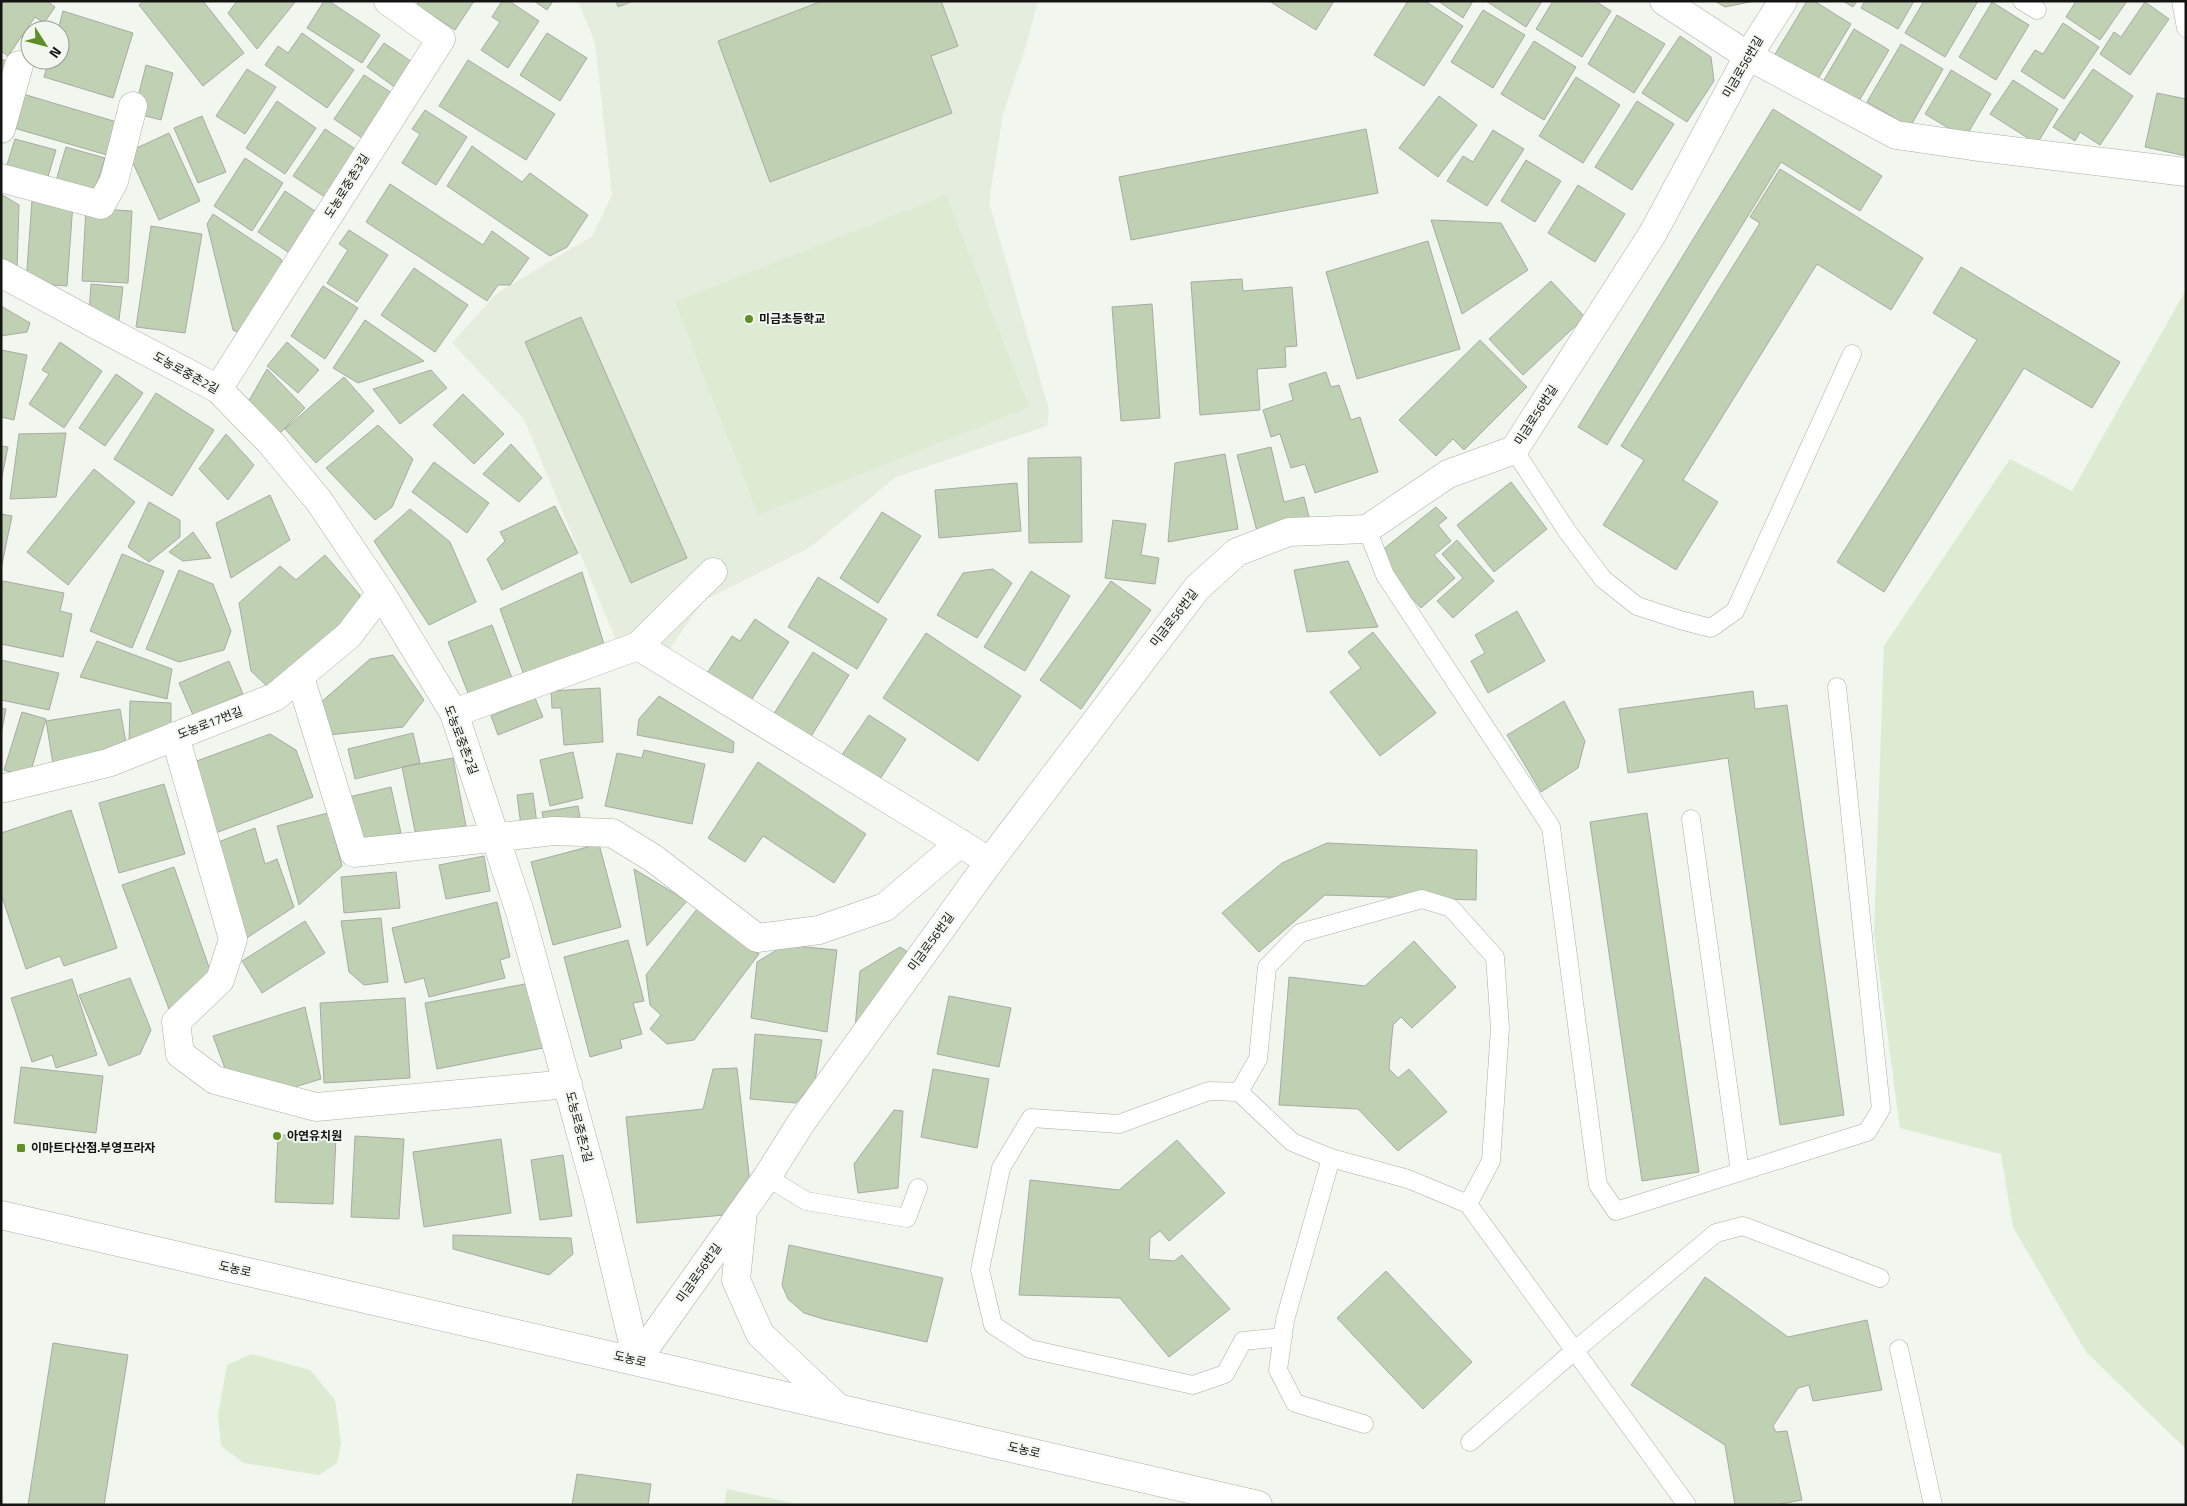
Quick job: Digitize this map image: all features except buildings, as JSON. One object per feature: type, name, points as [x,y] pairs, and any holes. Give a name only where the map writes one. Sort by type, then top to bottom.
[{"type":"street","name":"도농로중촌3길","points":[[218,389],[441,38],[388,1]]},
{"type":"street","points":[[1664,1],[1748,56],[1896,135],[2186,172]]},
{"type":"street","name":"미금로56번길","points":[[637,1360],[767,1178],[801,1123],[990,862],[1197,588],[1237,552],[1289,532],[1367,529],[1448,474],[1514,450],[1653,233],[1748,56],[1782,1]]},
{"type":"street","points":[[1,129],[19,66]]},
{"type":"street","points":[[1,178],[101,205],[114,181],[132,106]]},
{"type":"street","name":"도농로중촌2길","points":[[1,273],[218,389],[271,443],[320,501],[382,593],[454,713],[520,912],[600,1204],[637,1360]]},
{"type":"street","points":[[454,713],[638,646],[713,572]]},
{"type":"street","name":"도농로17번길","points":[[1,789],[108,762],[275,697],[349,635],[382,593]]},
{"type":"street","points":[[638,646],[990,862]]},
{"type":"street","points":[[300,677],[354,853],[554,831],[612,832],[653,858],[757,938],[819,930],[885,907],[960,843]]},
{"type":"street","points":[[175,736],[233,939],[220,980],[176,1022],[180,1054],[215,1080],[316,1107],[568,1084]]},
{"type":"street","points":[[744,1210],[736,1280],[760,1334],[836,1406]]},
{"type":"street","name":"도농로","points":[[1,1216],[637,1360],[1258,1505]]},
{"type":"lane","points":[[2022,1],[2038,10]]},
{"type":"lane","points":[[2180,1],[2186,28]]},
{"type":"lane","points":[[1514,450],[1567,531],[1603,579],[1637,606],[1711,628],[1735,611],[1852,354]]},
{"type":"lane","points":[[1367,529],[1385,575],[1551,827],[1598,1185],[1616,1211],[1867,1132],[1881,1109],[1837,686]]},
{"type":"lane","points":[[1691,819],[1740,1172]]},
{"type":"lane","points":[[1239,1092],[1258,1060],[1267,967],[1300,933],[1422,898],[1451,908],[1495,957],[1500,1028],[1491,1161],[1468,1204]]},
{"type":"lane","points":[[1283,1337],[1243,1341],[1225,1374],[1193,1385],[1030,1349],[993,1325],[980,1270],[1001,1168],[1031,1118],[1118,1124],[1209,1091],[1239,1092],[1292,1142],[1331,1158],[1408,1179],[1468,1204],[1688,1505]]},
{"type":"lane","points":[[1331,1158],[1285,1320],[1278,1370],[1295,1403],[1364,1424]]},
{"type":"lane","points":[[767,1178],[806,1201],[907,1218],[918,1188]]},
{"type":"lane","points":[[1470,1442],[1574,1351],[1716,1233],[1743,1226],[1880,1278]]},
{"type":"lane","points":[[1899,1349],[1933,1505]]},
{"type":"shaded area","name":"미금초등학교","points":[[578,1],[1038,1],[1026,46],[1003,114],[989,202],[1049,410],[1047,426],[896,477],[809,548],[703,601],[669,650],[626,664],[524,419],[452,343],[496,294],[592,236],[612,195],[595,42]]},
{"type":"green space","points":[[946,195],[1029,407],[758,515],[675,302]]},
{"type":"green space","points":[[2186,290],[2186,1449],[2086,1352],[2013,1227],[2001,1154],[1900,1128],[1874,934],[1884,646],[2010,459],[2072,491]]},
{"type":"green space","points":[[252,1354],[310,1370],[335,1400],[341,1443],[337,1463],[319,1475],[244,1463],[221,1446],[218,1415],[227,1365]]},
{"type":"green space","points":[[727,1489],[802,1505],[724,1505]]},
{"type":"place","name":"미금초등학교","points":[[749,319]]},
{"type":"place","name":"아연유치원","points":[[277,1136]]},
{"type":"place","name":"이마트다산점.부영프라자","points":[[21,1148]]}]
